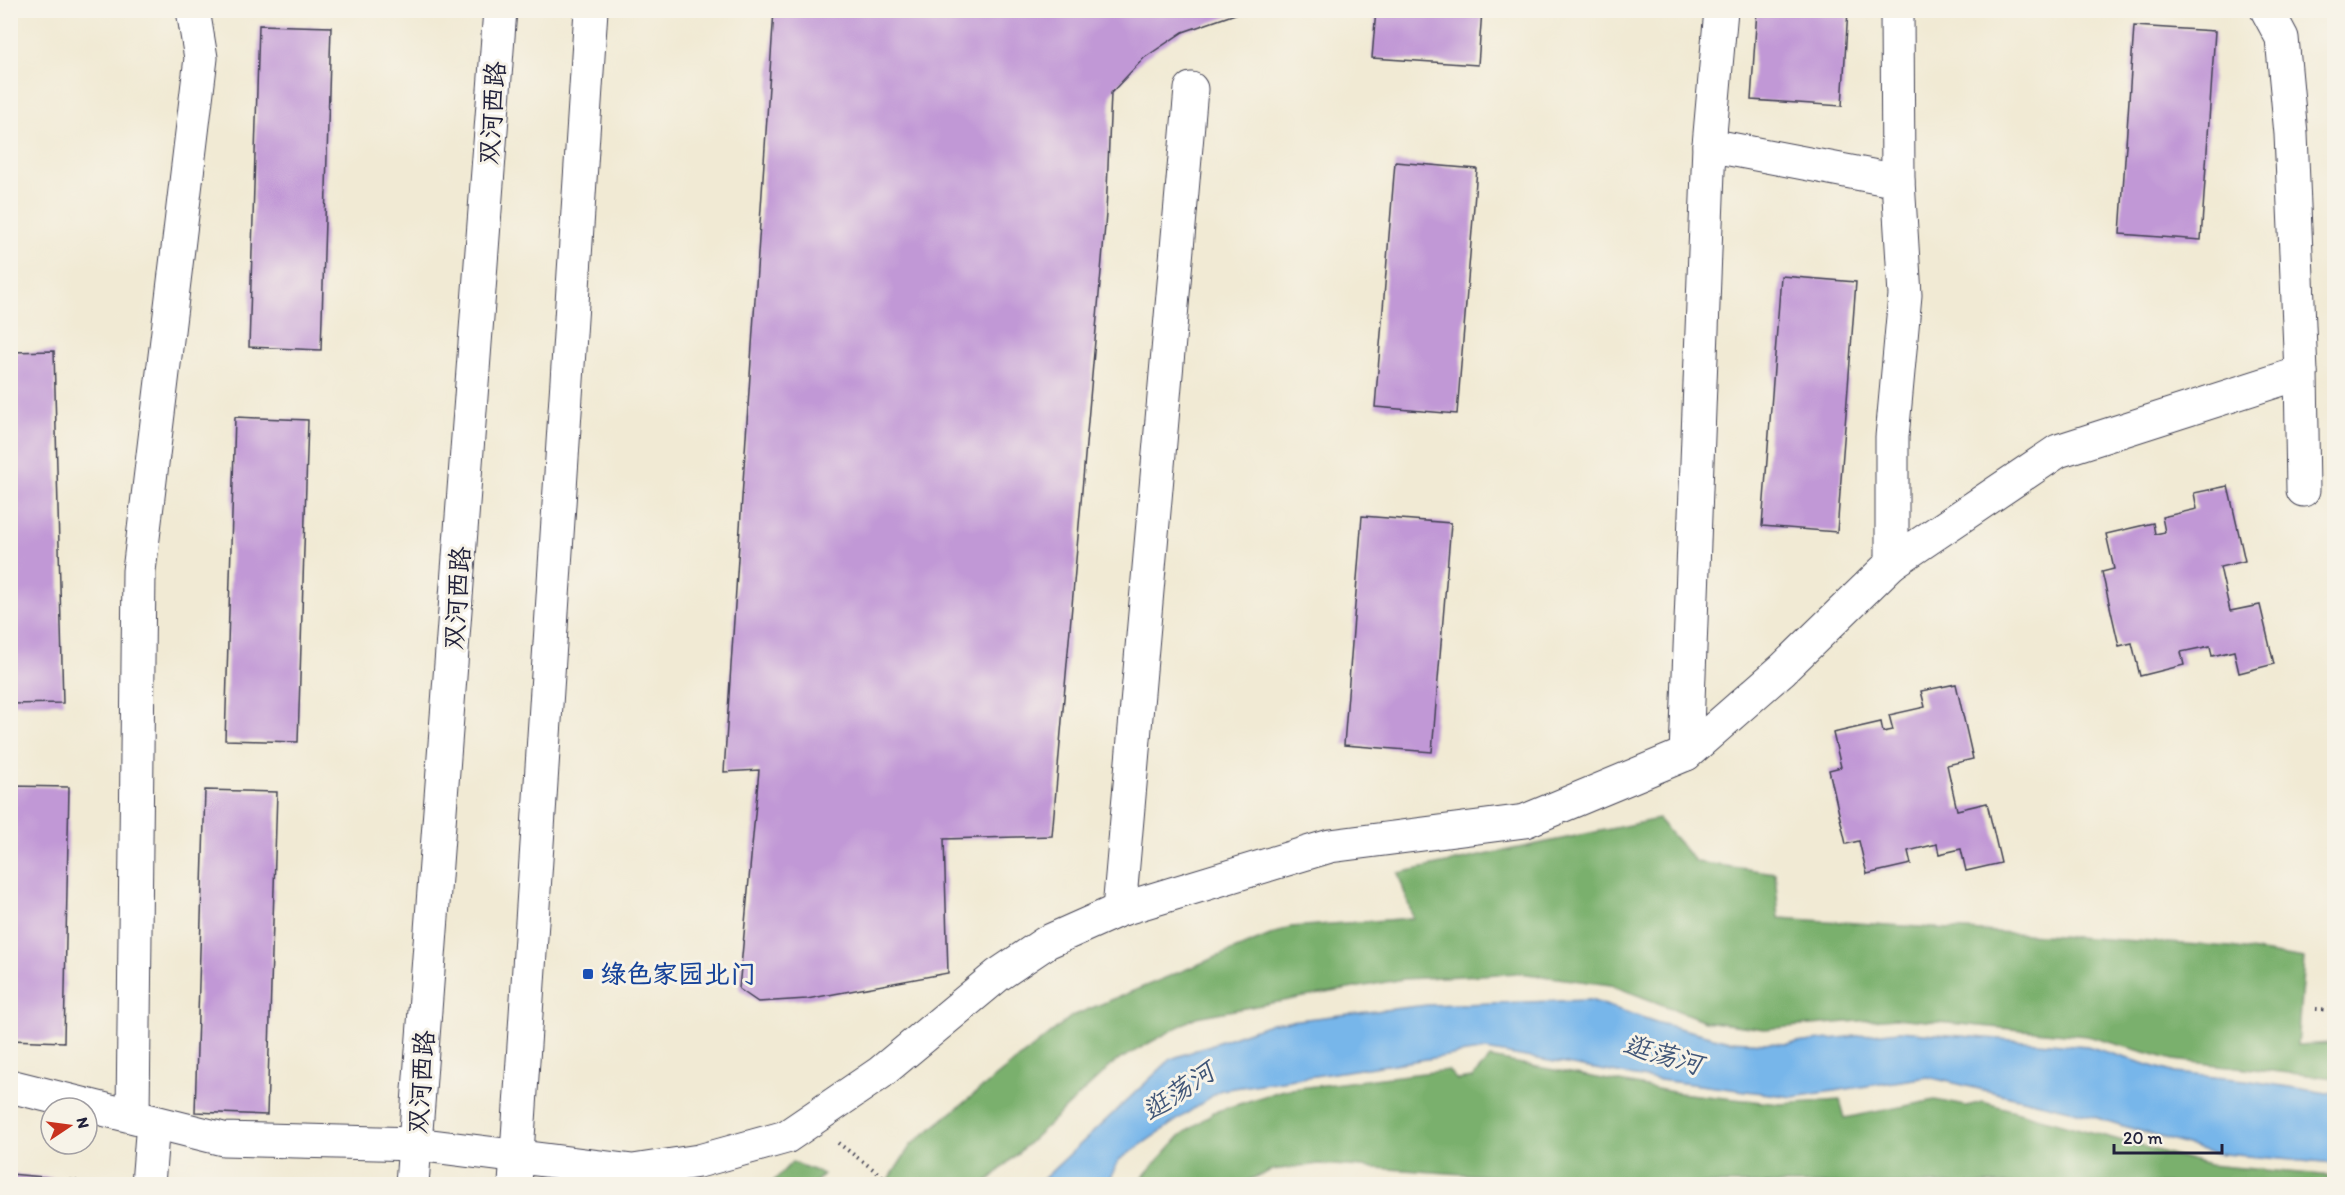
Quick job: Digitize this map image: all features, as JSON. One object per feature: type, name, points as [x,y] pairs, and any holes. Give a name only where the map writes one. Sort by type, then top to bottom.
[{"type":"street","points":[[148,1185],[143,1119],[139,571],[201,58],[193,10]]},
{"type":"street","name":"双河西路","points":[[412,1185],[500,10]]},
{"type":"street","points":[[516,1171],[591,10]]},
{"type":"street","points":[[1686,754],[1709,145],[1721,10]]},
{"type":"street","points":[[1892,563],[1892,437],[1905,295],[1898,181],[1897,10]]},
{"type":"street","points":[[2267,10],[2282,38],[2291,134],[2301,373],[2303,490]]},
{"type":"street","points":[[1119,910],[1191,89]]},
{"type":"street","points":[[1709,145],[1898,181]]},
{"type":"street","points":[[10,1086],[223,1139],[416,1144],[516,1171],[633,1171],[699,1161],[786,1137],[880,1073],[998,975],[1047,942],[1119,910],[1330,846],[1525,821],[1686,754],[1783,669],[1892,563],[2058,451],[2301,373]]},
{"type":"path","points":[[2316,1009],[2334,1010]]},
{"type":"path","points":[[808,1121],[893,1185]]},
{"type":"green space","points":[[1658,819],[1696,862],[1775,873],[1779,918],[2231,947],[2304,959],[2297,1045],[2334,1043],[2334,1078],[2173,1060],[2087,1036],[1895,1018],[1764,1029],[1705,1021],[1611,985],[1519,973],[1403,979],[1196,1017],[1115,1062],[985,1184],[886,1184],[911,1145],[1072,1016],[1290,927],[1413,918],[1398,873]]},
{"type":"green space","points":[[1490,1058],[1679,1093],[1780,1104],[1840,1100],[1845,1118],[1935,1100],[1966,1106],[1983,1102],[2209,1165],[2334,1176],[2334,1184],[1603,1184],[1319,1164],[1272,1170],[1240,1184],[1136,1184],[1180,1136],[1214,1112],[1283,1090],[1448,1070],[1457,1080],[1472,1078]]},
{"type":"green space","points":[[792,1162],[824,1174],[814,1184],[771,1184]]},
{"type":"water","name":"逛荡河","points":[[1590,1000],[1659,1023],[1729,1041],[1787,1044],[1899,1031],[2087,1046],[2175,1073],[2245,1080],[2327,1093],[2334,1092],[2334,1164],[2213,1153],[2074,1111],[1928,1077],[1793,1097],[1652,1079],[1486,1050],[1221,1090],[1119,1160],[1108,1184],[1038,1184],[1171,1059],[1272,1023],[1427,1005]]},
{"type":"building","points":[[774,10],[1244,11],[1183,32],[1144,58],[1111,93],[1106,214],[1052,836],[944,839],[948,973],[807,999],[758,1002],[739,989],[759,770],[724,772]]},
{"type":"building","points":[[1376,10],[1482,10],[1478,65],[1372,58]]},
{"type":"building","points":[[1757,10],[1848,10],[1842,106],[1751,100]]},
{"type":"building","points":[[259,25],[331,27],[321,350],[249,347]]},
{"type":"building","points":[[2134,26],[2215,31],[2201,240],[2120,234]]},
{"type":"building","points":[[1395,162],[1477,169],[1457,414],[1375,407]]},
{"type":"building","points":[[1781,276],[1856,282],[1837,532],[1762,526]]},
{"type":"building","points":[[54,351],[63,703],[10,704],[10,352]]},
{"type":"building","points":[[235,417],[308,420],[298,742],[225,740]]},
{"type":"building","points":[[2228,486],[2245,561],[2220,567],[2230,611],[2260,605],[2274,664],[2239,673],[2234,651],[2212,656],[2210,646],[2181,652],[2184,665],[2140,676],[2132,643],[2119,646],[2102,572],[2114,569],[2106,534],[2153,523],[2155,534],[2165,532],[2162,517],[2197,509],[2194,493]]},
{"type":"building","points":[[1362,516],[1451,523],[1432,752],[1344,745]]},
{"type":"building","points":[[1956,684],[1973,759],[1947,765],[1957,810],[1987,803],[2001,863],[1966,871],[1961,849],[1939,854],[1937,844],[1908,851],[1911,864],[1867,874],[1859,841],[1846,844],[1829,770],[1841,767],[1833,733],[1881,722],[1883,732],[1893,730],[1889,715],[1925,707],[1921,691]]},
{"type":"building","points":[[10,786],[69,787],[64,1042],[10,1040]]},
{"type":"building","points":[[205,790],[277,792],[267,1115],[195,1112]]},
{"type":"building","points":[[10,1174],[76,1180],[75,1184],[10,1184]]},
{"type":"place","name":"绿色家园北门","points":[[588,974]]}]
